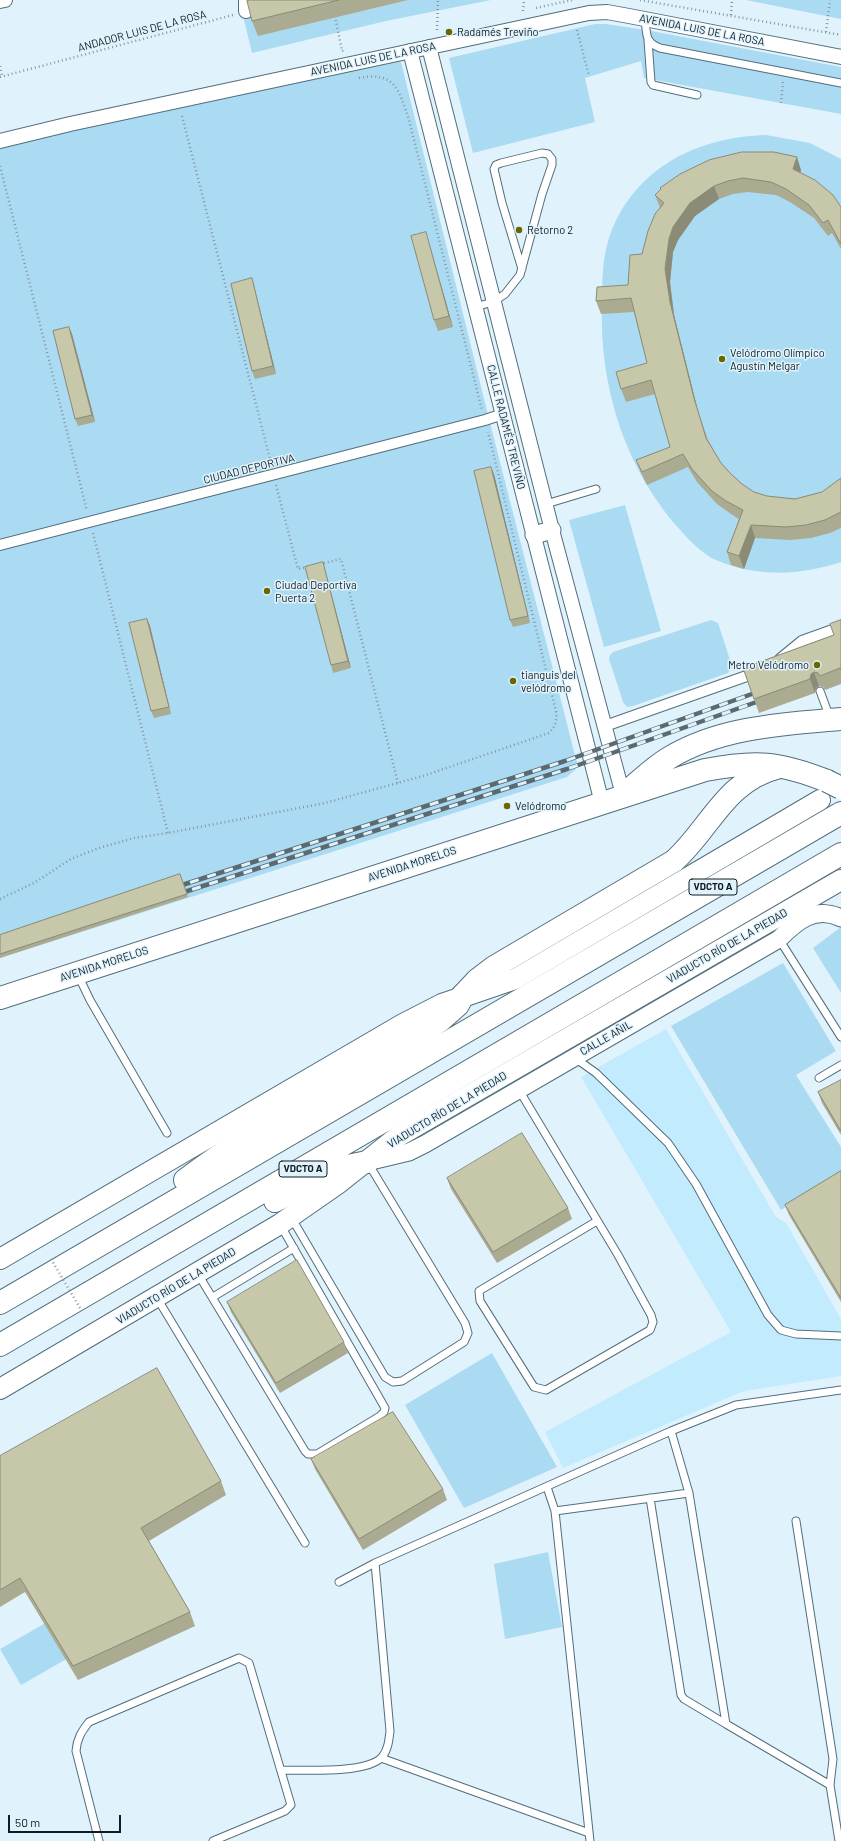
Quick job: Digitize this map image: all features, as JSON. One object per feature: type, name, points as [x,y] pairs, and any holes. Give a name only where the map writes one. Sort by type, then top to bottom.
[{"type":"main road","points":[[624,795],[652,770],[669,758],[706,741],[758,728],[836,719]]},
{"type":"main road","name":"AVENIDA MORELOS","points":[[0,998],[685,775],[747,763],[784,766],[829,790]]},
{"type":"main road","points":[[114,1237],[190,1176],[222,1154],[281,1116],[442,1020],[458,1005],[463,995],[477,980],[494,967],[674,861],[687,848],[710,818],[740,786],[758,775],[784,766]]},
{"type":"main road","points":[[0,1259],[403,1024],[463,995],[515,979],[829,790]]},
{"type":"main road","name":"VDCTO A","points":[[0,1303],[841,813]]},
{"type":"main road","name":"VIADUCTO RÍO DE LA PIEDAD","points":[[0,1345],[168,1249],[841,854]]},
{"type":"main road","name":"VIADUCTO RÍO DE LA PIEDAD","points":[[0,1390],[286,1220],[367,1162],[397,1137],[841,880]]},
{"type":"main road","points":[[168,1249],[205,1236],[343,1167],[367,1162]]},
{"type":"street","points":[[0,1],[5,0]]},
{"type":"street","name":"AVENIDA LUIS DE LA ROSA","points":[[0,141],[589,13],[607,12],[841,57]]},
{"type":"street","name":"CALLE RADAMÉS TREVIÑO","points":[[428,47],[552,530],[624,795]]},
{"type":"street","name":"CALLE RADAMÉS TREVIÑO","points":[[410,51],[602,802]]},
{"type":"street","name":"CIUDAD DEPORTIVA","points":[[0,545],[485,420],[503,414]]},
{"type":"street","points":[[534,535],[552,530]]},
{"type":"street","points":[[605,726],[771,666],[802,641],[841,627]]},
{"type":"street","name":"CALLE AÑIL","points":[[367,1162],[408,1152],[778,939],[797,922],[812,915],[829,914],[841,918]]},
{"type":"lane","points":[[645,19],[651,82],[653,85],[697,95]]},
{"type":"lane","points":[[648,40],[653,45],[660,48],[841,83]]},
{"type":"lane","points":[[475,307],[494,302],[508,292],[520,275],[522,269],[542,194],[552,166],[552,159],[548,154],[542,153],[501,163],[496,165],[494,169],[502,203],[522,269]]},
{"type":"lane","points":[[546,504],[596,489]]},
{"type":"lane","points":[[820,691],[836,719]]},
{"type":"lane","points":[[778,939],[841,1037]]},
{"type":"lane","points":[[77,973],[94,1007],[167,1133]]},
{"type":"lane","points":[[574,1057],[596,1073],[668,1143],[696,1184],[768,1315],[781,1330],[796,1334],[841,1336]]},
{"type":"lane","points":[[819,1078],[841,1065]]},
{"type":"lane","points":[[518,1090],[597,1221],[651,1314],[652,1322],[650,1330],[546,1390],[534,1387],[480,1301],[479,1291],[597,1221]]},
{"type":"lane","points":[[286,1220],[385,1377],[393,1382],[402,1381],[464,1342],[468,1333],[465,1323],[367,1162]]},
{"type":"lane","points":[[198,1273],[305,1451],[308,1454],[317,1454],[380,1416],[384,1412],[385,1408],[294,1248],[286,1220]]},
{"type":"lane","points":[[213,1297],[294,1248]]},
{"type":"lane","points":[[157,1298],[305,1543]]},
{"type":"lane","points":[[339,1582],[375,1563],[671,1431],[736,1405],[841,1390]]},
{"type":"lane","points":[[671,1431],[689,1493],[726,1724]]},
{"type":"lane","points":[[547,1487],[555,1511],[590,1841]]},
{"type":"lane","points":[[555,1511],[689,1493]]},
{"type":"lane","points":[[650,1498],[680,1695],[684,1699],[830,1785]]},
{"type":"lane","points":[[796,1521],[837,1758],[830,1785],[839,1841]]},
{"type":"lane","points":[[282,1770],[354,1769],[368,1765],[381,1758],[388,1745],[390,1731],[375,1563]]},
{"type":"lane","points":[[100,1841],[76,1751],[77,1740],[82,1731],[89,1722],[239,1658],[249,1663],[291,1800],[289,1809],[213,1841]]},
{"type":"lane","points":[[381,1758],[589,1833]]},
{"type":"path","points":[[437,30],[438,0]]},
{"type":"path","points":[[523,11],[524,0]]},
{"type":"path","points":[[640,0],[841,35]]},
{"type":"path","points":[[731,15],[732,0]]},
{"type":"path","points":[[826,32],[830,0]]},
{"type":"path","name":"ANDADOR LUIS DE LA ROSA","points":[[1,76],[246,6]]},
{"type":"path","points":[[334,15],[342,51]]},
{"type":"path","points":[[575,25],[589,76]]},
{"type":"path","points":[[0,66],[1,76]]},
{"type":"path","points":[[780,103],[785,72]]},
{"type":"path","points":[[0,899],[34,883],[71,859],[92,850],[134,838],[168,833],[325,803],[377,790],[544,735],[549,733],[554,728],[557,719],[556,711],[485,420],[409,120],[398,89],[392,81],[378,77],[358,79]]},
{"type":"path","points":[[176,118],[190,115]]},
{"type":"path","points":[[0,166],[168,833]]},
{"type":"path","points":[[51,1259],[80,1308]]},
{"type":"shaded area","points":[[309,0],[491,0],[386,21],[252,53],[243,16]]},
{"type":"shaded area","points":[[746,0],[841,0],[841,19]]},
{"type":"shaded area","points":[[595,24],[606,24],[646,30],[841,67],[841,114],[644,78],[641,61],[585,78],[595,122],[473,153],[449,58]]},
{"type":"shaded area","name":"Ciudad Deportiva Puerta 2","points":[[400,58],[489,419],[577,763],[576,769],[567,777],[0,958],[0,145]]},
{"type":"shaded area","name":"Velódromo Olímpico Agustín Melgar","points":[[766,135],[810,143],[841,159],[841,562],[814,569],[785,572],[743,569],[712,558],[700,550],[682,532],[662,508],[645,483],[631,455],[620,427],[611,397],[605,367],[602,337],[602,279],[607,243],[621,211],[635,191],[652,174],[672,160],[693,150],[716,142],[741,137]]},
{"type":"shaded area","points":[[625,505],[661,631],[604,647],[569,520]]},
{"type":"shaded area","points":[[711,620],[718,623],[731,663],[732,668],[728,673],[627,707],[623,702],[609,659],[610,655],[613,652]]},
{"type":"shaded area","points":[[841,927],[841,993],[813,948]]},
{"type":"shaded area","points":[[783,963],[836,1051],[796,1075],[841,1147],[841,1175],[781,1210],[671,1026]]},
{"type":"shaded area","points":[[666,1029],[776,1217],[786,1223],[841,1319],[841,1376],[744,1391],[563,1468],[545,1432],[731,1332],[581,1077]]},
{"type":"shaded area","points":[[492,1353],[557,1467],[464,1508],[405,1405]]},
{"type":"shaded area","points":[[548,1552],[562,1627],[505,1639],[494,1564]]},
{"type":"shaded area","points":[[49,1621],[70,1657],[21,1685],[0,1649]]},
{"type":"building","points":[[339,0],[252,21],[247,1]]},
{"type":"building","points":[[742,152],[774,152],[797,157],[793,169],[815,180],[833,195],[841,207],[841,244],[828,220],[823,223],[809,205],[786,189],[771,182],[743,178],[728,181],[714,186],[690,203],[673,227],[669,239],[665,269],[670,302],[694,398],[706,438],[721,463],[742,484],[754,492],[767,496],[795,499],[822,492],[841,478],[841,512],[825,520],[806,525],[786,527],[751,525],[739,556],[727,552],[743,510],[726,501],[712,491],[692,469],[683,454],[642,472],[636,460],[670,447],[651,380],[621,389],[616,372],[647,363],[631,298],[596,301],[597,287],[628,285],[630,255],[642,254],[648,231],[655,214],[664,203],[655,195],[661,189],[660,188],[680,174],[709,160]]},
{"type":"building","points":[[426,232],[449,316],[434,320],[411,236]]},
{"type":"building","points":[[252,278],[273,366],[252,371],[231,284]]},
{"type":"building","points":[[69,327],[92,415],[75,419],[53,331]]},
{"type":"building","points":[[491,467],[528,616],[510,620],[474,471]]},
{"type":"building","points":[[323,562],[348,661],[331,665],[305,567]]},
{"type":"building","points":[[147,619],[169,707],[151,711],[129,623]]},
{"type":"building","points":[[841,620],[841,670],[840,668],[820,676],[818,673],[814,672],[811,674],[810,679],[754,699],[743,668],[834,635],[830,624]]},
{"type":"building","points":[[180,874],[187,894],[0,954],[0,935]]},
{"type":"building","points":[[841,1080],[841,1131],[818,1092]]},
{"type":"building","points":[[522,1133],[568,1208],[493,1252],[447,1178]]},
{"type":"building","points":[[841,1171],[841,1298],[785,1205]]},
{"type":"building","points":[[297,1260],[344,1342],[276,1383],[227,1302]]},
{"type":"building","points":[[157,1368],[221,1481],[141,1528],[190,1612],[73,1666],[20,1578],[0,1590],[0,1456]]},
{"type":"building","points":[[393,1412],[443,1489],[359,1539],[311,1459]]},
{"type":"railway","points":[[173,888],[565,761],[763,690]]},
{"type":"railway","points":[[175,895],[567,769],[765,699]]},
{"type":"place","name":"Radamés Treviño","points":[[449,32]]},
{"type":"place","name":"Retorno 2","points":[[519,230]]},
{"type":"place","name":"Velódromo Olímpico Agustín Melgar","points":[[722,359]]},
{"type":"place","name":"Ciudad Deportiva Puerta 2","points":[[267,591]]},
{"type":"place","name":"Metro Velódromo","points":[[817,665]]},
{"type":"place","name":"tianguis del velódromo","points":[[513,681]]},
{"type":"place","name":"Velódromo","points":[[507,806]]}]
